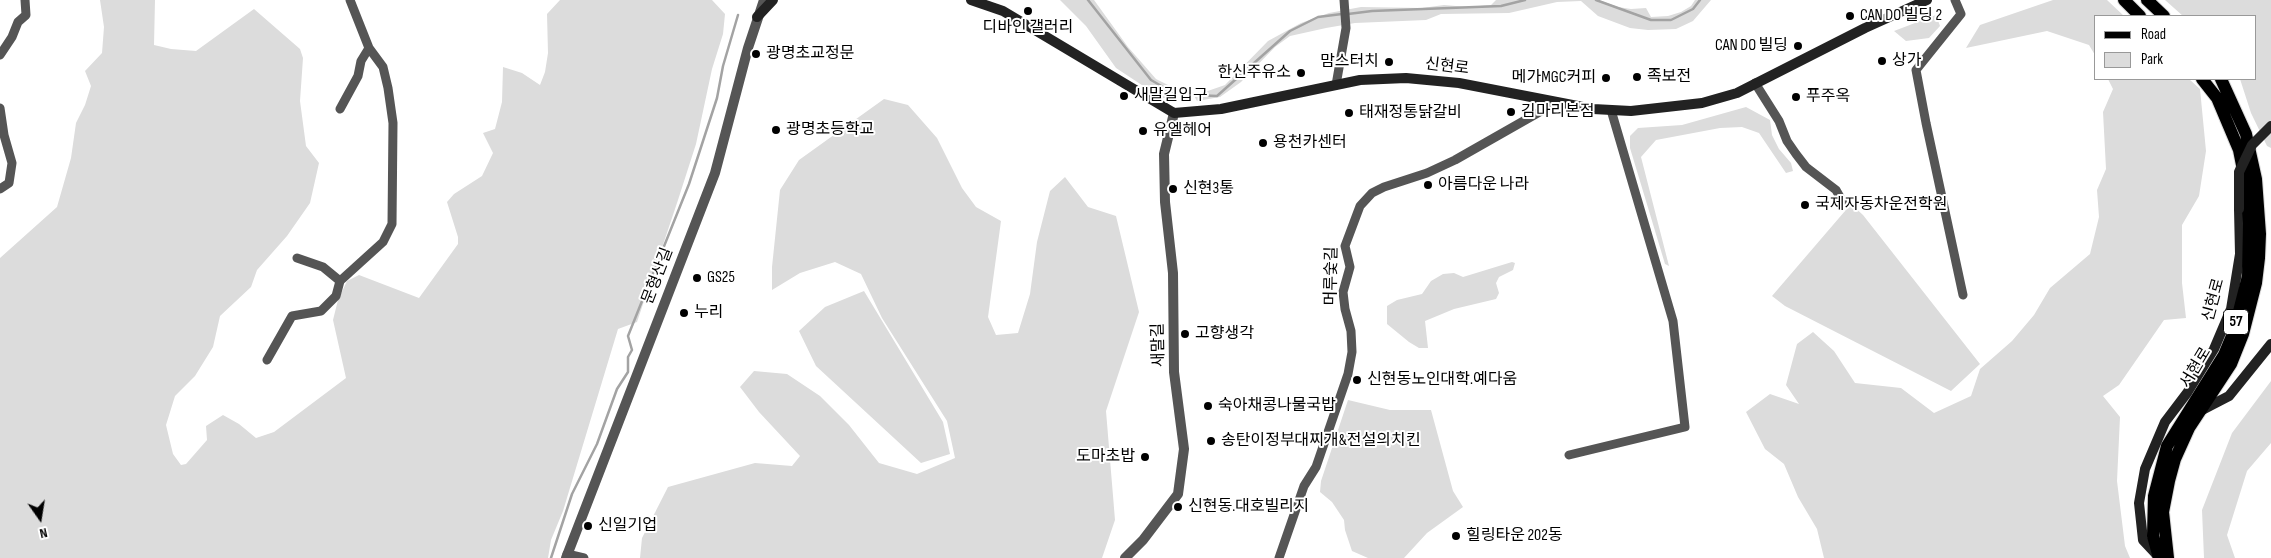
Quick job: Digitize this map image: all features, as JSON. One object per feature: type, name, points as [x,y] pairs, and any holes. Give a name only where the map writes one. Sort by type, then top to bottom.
[{"type":"main road","points":[[757,17],[773,0]]},
{"type":"main road","points":[[971,0],[1003,11],[1174,113]]},
{"type":"main road","name":"신현로","points":[[1174,113],[1221,109],[1360,80],[1406,78],[1459,83],[1593,109],[1632,111],[1702,103],[1737,93],[1865,28],[1927,0]]},
{"type":"main road","points":[[2124,0],[2139,15]]},
{"type":"main road","points":[[2147,0],[2163,15]]},
{"type":"main road","name":"서현로","points":[[2162,557],[2153,536],[2154,496],[2167,446],[2224,355],[2234,331],[2248,276],[2249,223],[2246,185],[2239,150],[2217,98],[2203,80]]},
{"type":"main road","name":"서현로","points":[[2162,557],[2163,524],[2169,481],[2184,439],[2230,364],[2243,334],[2256,283],[2260,234],[2256,179],[2246,134],[2221,80]]},
{"type":"main road","name":"신현로","points":[[2162,557],[2143,540],[2139,503],[2145,469],[2165,422],[2187,393],[2214,349],[2231,309],[2240,254],[2239,172],[2252,145],[2271,126]]},
{"type":"main road","points":[[2202,410],[2229,396],[2271,344]]},
{"type":"street","points":[[0,55],[12,37],[18,22],[26,15],[25,0]]},
{"type":"street","points":[[267,360],[292,316],[321,311],[336,296],[340,281],[383,242],[392,224],[393,123],[383,66],[369,48],[350,0]]},
{"type":"street","name":"문형산길","points":[[566,556],[715,173],[757,17],[764,0]]},
{"type":"street","points":[[1955,0],[1961,14],[1916,70],[1963,294]]},
{"type":"street","points":[[1336,85],[1346,28],[1344,3]]},
{"type":"street","points":[[340,109],[358,76],[362,61],[369,48]]},
{"type":"street","points":[[1755,84],[1779,121],[1787,141],[1796,154],[1806,167],[1836,190],[1844,204]]},
{"type":"street","name":"머루숯길","points":[[1279,558],[1292,527],[1304,486],[1316,467],[1348,374],[1352,352],[1351,331],[1343,292],[1350,266],[1345,246],[1360,206],[1372,194],[1384,187],[1427,173],[1460,158],[1556,102]]},
{"type":"street","points":[[0,108],[4,135],[12,162],[10,183],[0,189]]},
{"type":"street","points":[[1570,455],[1685,427],[1673,321],[1611,110]]},
{"type":"street","name":"새말길","points":[[1125,558],[1143,540],[1178,494],[1184,449],[1174,372],[1173,273],[1165,202],[1164,154],[1174,113]]},
{"type":"street","points":[[297,258],[323,267],[340,281]]},
{"type":"street","points":[[566,556],[584,558]]},
{"type":"green space","points":[[100,0],[155,0],[154,45],[171,49],[196,51],[254,9],[300,49],[303,58],[300,101],[306,146],[319,163],[310,203],[287,236],[257,270],[251,287],[220,316],[213,347],[195,376],[175,396],[166,425],[173,454],[181,465],[186,464],[207,440],[206,426],[223,415],[239,424],[256,438],[274,432],[346,378],[333,320],[338,300],[347,281],[359,275],[419,298],[458,244],[458,237],[447,202],[454,194],[482,176],[493,153],[483,133],[495,129],[502,102],[503,67],[522,73],[540,85],[545,72],[548,53],[547,14],[560,0],[712,0],[725,14],[723,34],[712,69],[696,144],[678,200],[637,322],[618,329],[563,511],[551,540],[548,558],[0,558],[0,258],[57,207],[71,158],[76,123],[85,105],[91,86],[85,71],[102,53],[104,27]]},
{"type":"green space","points":[[1060,0],[1094,0],[1128,47],[1156,79],[1176,89],[1173,100],[1160,97],[1116,68],[1086,26]]},
{"type":"green space","points":[[1496,0],[1599,0],[1618,7],[1631,9],[1646,8],[1651,17],[1668,16],[1681,12],[1691,6],[1695,0],[1711,0],[1693,21],[1676,29],[1648,30],[1630,28],[1598,16],[1581,1],[1557,2],[1509,13],[1441,14],[1426,20],[1355,23],[1326,28],[1290,36],[1275,47],[1241,82],[1220,97],[1197,101],[1192,92],[1199,94],[1225,85],[1268,41],[1301,23],[1329,13],[1361,7],[1422,8],[1444,5],[1468,7],[1491,5]]},
{"type":"green space","points":[[2053,0],[2107,0],[2123,15],[2094,15],[2094,53],[2089,45],[2047,31],[1966,48],[1980,25]]},
{"type":"green space","points":[[2165,0],[2271,0],[2271,148],[2267,146],[2251,113],[2240,80],[2256,80],[2256,15],[2182,15]]},
{"type":"green space","points":[[1936,15],[1940,26],[1929,38],[1906,41],[1894,31]]},
{"type":"green space","points":[[2108,80],[2190,80],[2200,89],[2206,151],[2199,196],[2182,225],[2182,283],[2186,318],[2164,320],[2119,385],[2103,396],[2120,417],[2117,481],[2125,546],[2130,558],[1824,558],[1817,529],[1798,497],[1784,464],[1765,449],[1746,412],[1770,394],[1799,404],[1786,385],[1797,344],[1813,332],[1834,351],[1855,383],[1901,388],[1934,413],[1971,396],[1980,369],[2012,341],[2034,315],[2050,288],[2090,254],[2099,217],[2097,190],[2106,169],[2103,112],[2113,89]]},
{"type":"green space","points":[[884,99],[908,105],[937,138],[962,188],[976,207],[1001,221],[988,317],[996,335],[1018,333],[1030,294],[1037,242],[1050,191],[1065,177],[1088,207],[1116,216],[1139,312],[1106,411],[1115,520],[1102,558],[640,558],[642,538],[668,487],[755,463],[792,466],[800,456],[759,412],[740,387],[754,371],[787,374],[820,396],[849,425],[879,463],[917,474],[955,458],[947,421],[882,318],[861,274],[835,262],[800,273],[772,290],[772,267],[780,190],[799,160]]},
{"type":"green space","points":[[1746,107],[1770,120],[1772,135],[1779,149],[1791,163],[1793,171],[1786,173],[1759,133],[1742,127],[1720,128],[1656,140],[1641,157],[1669,266],[1665,264],[1630,148],[1630,136],[1638,128],[1682,125]]},
{"type":"green space","points":[[1851,204],[1863,215],[1980,364],[1951,391],[1785,306],[1772,296]]},
{"type":"green space","points":[[1512,262],[1515,263],[1513,270],[1499,277],[1496,283],[1499,293],[1496,299],[1454,309],[1425,321],[1428,348],[1419,348],[1387,324],[1387,306],[1397,300],[1422,294],[1431,281],[1443,274],[1454,273],[1463,277]]},
{"type":"green space","points":[[864,291],[943,422],[950,454],[921,463],[816,366],[799,331],[825,307]]},
{"type":"green space","points":[[2271,381],[2271,443],[2247,471],[2227,535],[2235,558],[2204,558],[2202,510],[2232,433]]},
{"type":"green space","points":[[1348,400],[1390,410],[1431,410],[1453,491],[1463,507],[1427,533],[1404,558],[1368,558],[1352,551],[1345,530],[1344,520],[1332,502],[1320,492],[1321,481]]},
{"type":"waterway","points":[[1088,0],[1151,80],[1170,91],[1176,92]]},
{"type":"waterway","points":[[1348,14],[1372,11],[1501,6],[1525,0]]},
{"type":"waterway","points":[[1596,0],[1651,20],[1671,20],[1693,9],[1700,0]]},
{"type":"waterway","points":[[1193,95],[1217,96],[1290,31],[1318,17],[1342,14]]},
{"type":"waterway","points":[[551,558],[572,494],[597,444],[617,389],[628,372],[628,357],[632,350],[628,336],[689,184],[717,98],[723,66],[738,15]]},
{"type":"waterway","points":[[1167,97],[1170,91]]},
{"type":"place","name":"디바인 갤러리","points":[[1028,11]]},
{"type":"place","name":"CAN DO 빌딩 2","points":[[1850,16]]},
{"type":"place","name":"CAN DO 빌딩","points":[[1798,46]]},
{"type":"place","name":"광명초교정문","points":[[756,54]]},
{"type":"place","name":"상가","points":[[1882,61]]},
{"type":"place","name":"맘스터치","points":[[1389,62]]},
{"type":"place","name":"한신주유소","points":[[1301,73]]},
{"type":"place","name":"족보전","points":[[1637,77]]},
{"type":"place","name":"메가MGC커피","points":[[1606,78]]},
{"type":"place","name":"새말길입구","points":[[1124,96]]},
{"type":"place","name":"푸주옥","points":[[1796,97]]},
{"type":"place","name":"김마리본점","points":[[1511,112]]},
{"type":"place","name":"태재정통닭갈비","points":[[1349,113]]},
{"type":"place","name":"광명초등학교","points":[[776,130]]},
{"type":"place","name":"유엘헤어","points":[[1143,131]]},
{"type":"place","name":"용천카센터","points":[[1263,143]]},
{"type":"place","name":"아름다운 나라","points":[[1428,185]]},
{"type":"place","name":"신현3통","points":[[1173,189]]},
{"type":"place","name":"국제자동차운전학원","points":[[1805,205]]},
{"type":"place","name":"GS25","points":[[697,278]]},
{"type":"place","name":"누리","points":[[684,313]]},
{"type":"place","name":"고향생각","points":[[1185,334]]},
{"type":"place","name":"신현동노인대학.예다움","points":[[1357,380]]},
{"type":"place","name":"숙아채콩나물국밥","points":[[1208,406]]},
{"type":"place","name":"송탄이정부대찌개&전설의치킨","points":[[1211,441]]},
{"type":"place","name":"도마초밥","points":[[1145,457]]},
{"type":"place","name":"신현동.대호빌리지","points":[[1178,507]]},
{"type":"place","name":"신일기업","points":[[588,526]]},
{"type":"place","name":"힐링타운 202동","points":[[1456,536]]}]
